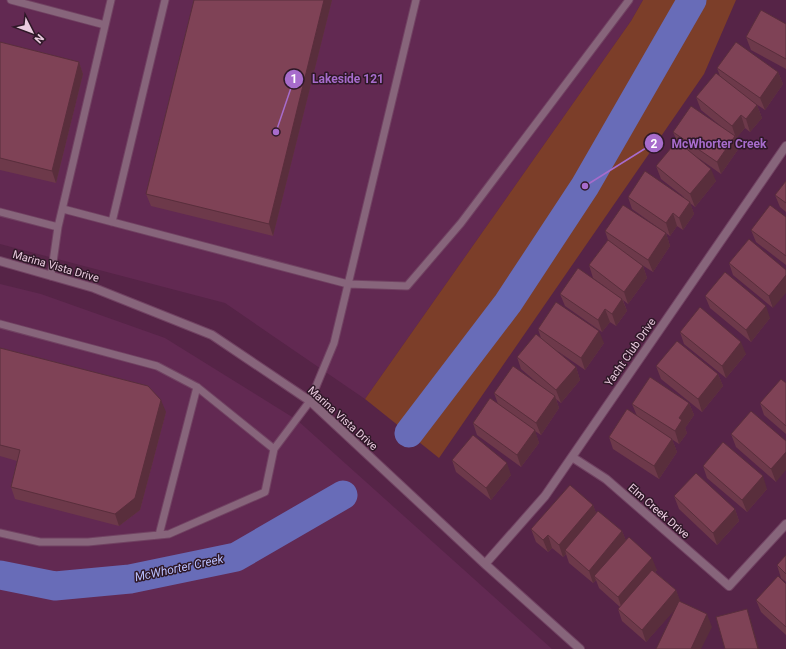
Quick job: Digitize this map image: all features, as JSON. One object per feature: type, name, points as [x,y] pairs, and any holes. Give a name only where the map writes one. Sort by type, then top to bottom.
[{"type":"street","name":"Yacht Club Drive","points":[[485,564],[545,496],[786,146]]},
{"type":"street","name":"Marina Vista Drive","points":[[0,261],[94,288],[212,335],[310,401],[485,564],[580,649]]},
{"type":"street","name":"Elm Creek Drive","points":[[572,457],[606,479],[729,586],[786,524]]},
{"type":"lane","points":[[11,0],[105,25]]},
{"type":"lane","points":[[51,276],[58,226],[63,210],[111,0]]},
{"type":"lane","points":[[112,222],[165,0]]},
{"type":"lane","points":[[0,533],[40,542],[88,542],[169,534],[265,492],[274,449],[310,401],[334,343],[416,0]]},
{"type":"lane","points":[[63,210],[348,284],[407,286],[461,222],[629,0]]},
{"type":"lane","points":[[0,212],[58,226]]},
{"type":"lane","points":[[0,324],[157,366],[197,387],[274,449]]},
{"type":"lane","points":[[159,535],[197,387]]},
{"type":"shaded area","points":[[0,0],[643,0],[631,21],[365,399],[225,303],[0,244]]},
{"type":"shaded area","points":[[643,0],[736,0],[704,74],[439,458],[365,399],[631,21]]},
{"type":"shaded area","points":[[0,284],[41,294],[165,338],[297,420],[552,649],[0,649]]},
{"type":"building","points":[[194,0],[324,0],[269,224],[146,194]]},
{"type":"building","points":[[761,10],[786,24],[786,59],[746,37]]},
{"type":"building","points":[[0,42],[79,62],[52,171],[0,158]]},
{"type":"building","points":[[736,42],[778,72],[760,98],[717,68]]},
{"type":"building","points":[[716,73],[757,105],[746,119],[741,115],[732,126],[696,97]]},
{"type":"building","points":[[691,106],[735,136],[717,162],[673,132]]},
{"type":"building","points":[[677,141],[711,169],[690,194],[656,166]]},
{"type":"building","points":[[645,171],[690,202],[679,218],[673,213],[666,223],[628,197]]},
{"type":"building","points":[[786,181],[786,203],[775,195]]},
{"type":"building","points":[[623,205],[666,233],[648,260],[605,231]]},
{"type":"building","points":[[770,205],[786,217],[786,256],[751,230]]},
{"type":"building","points":[[749,239],[786,270],[786,275],[769,296],[729,263]]},
{"type":"building","points":[[608,240],[643,266],[624,292],[589,265]]},
{"type":"building","points":[[578,268],[622,299],[612,314],[605,309],[598,320],[560,294]]},
{"type":"building","points":[[725,272],[766,306],[746,330],[705,296]]},
{"type":"building","points":[[556,302],[599,331],[581,358],[538,329]]},
{"type":"building","points":[[700,307],[741,342],[722,366],[680,332]]},
{"type":"building","points":[[536,334],[576,367],[556,390],[517,357]]},
{"type":"building","points":[[677,341],[718,374],[698,399],[656,366]]},
{"type":"building","points":[[0,348],[148,386],[161,400],[135,498],[115,514],[11,487],[20,450],[0,445]]},
{"type":"building","points":[[513,366],[555,396],[536,423],[494,393]]},
{"type":"building","points":[[650,377],[689,403],[679,418],[682,420],[675,431],[632,404]]},
{"type":"building","points":[[781,379],[786,383],[786,426],[760,403]]},
{"type":"building","points":[[490,398],[535,430],[517,455],[473,423]]},
{"type":"building","points":[[627,409],[672,439],[654,466],[609,437]]},
{"type":"building","points":[[751,411],[786,441],[786,452],[771,469],[731,434]]},
{"type":"building","points":[[473,435],[507,463],[486,488],[452,460]]},
{"type":"building","points":[[723,442],[763,476],[742,500],[703,466]]},
{"type":"building","points":[[696,473],[735,509],[713,533],[674,496]]},
{"type":"building","points":[[570,485],[593,505],[559,545],[548,535],[543,540],[531,529]]},
{"type":"building","points":[[598,511],[622,531],[589,571],[565,550]]},
{"type":"building","points":[[629,537],[652,558],[618,597],[594,576]]},
{"type":"building","points":[[786,555],[786,574],[777,565]]},
{"type":"building","points":[[652,570],[676,590],[642,630],[618,609]]},
{"type":"building","points":[[778,576],[786,584],[786,627],[756,600]]},
{"type":"building","points":[[679,601],[707,614],[691,649],[656,649]]},
{"type":"building","points":[[747,609],[758,649],[725,649],[716,617]]},
{"type":"waterway","name":"McWhorter Creek","points":[[409,433],[508,303],[585,186],[692,0]]},
{"type":"waterway","name":"McWhorter Creek","points":[[0,575],[55,586],[130,579],[236,557],[343,495]]},
{"type":"place","name":"Lakeside 121","points":[[276,132]]},
{"type":"place","name":"McWhorter Creek","points":[[585,186]]}]
